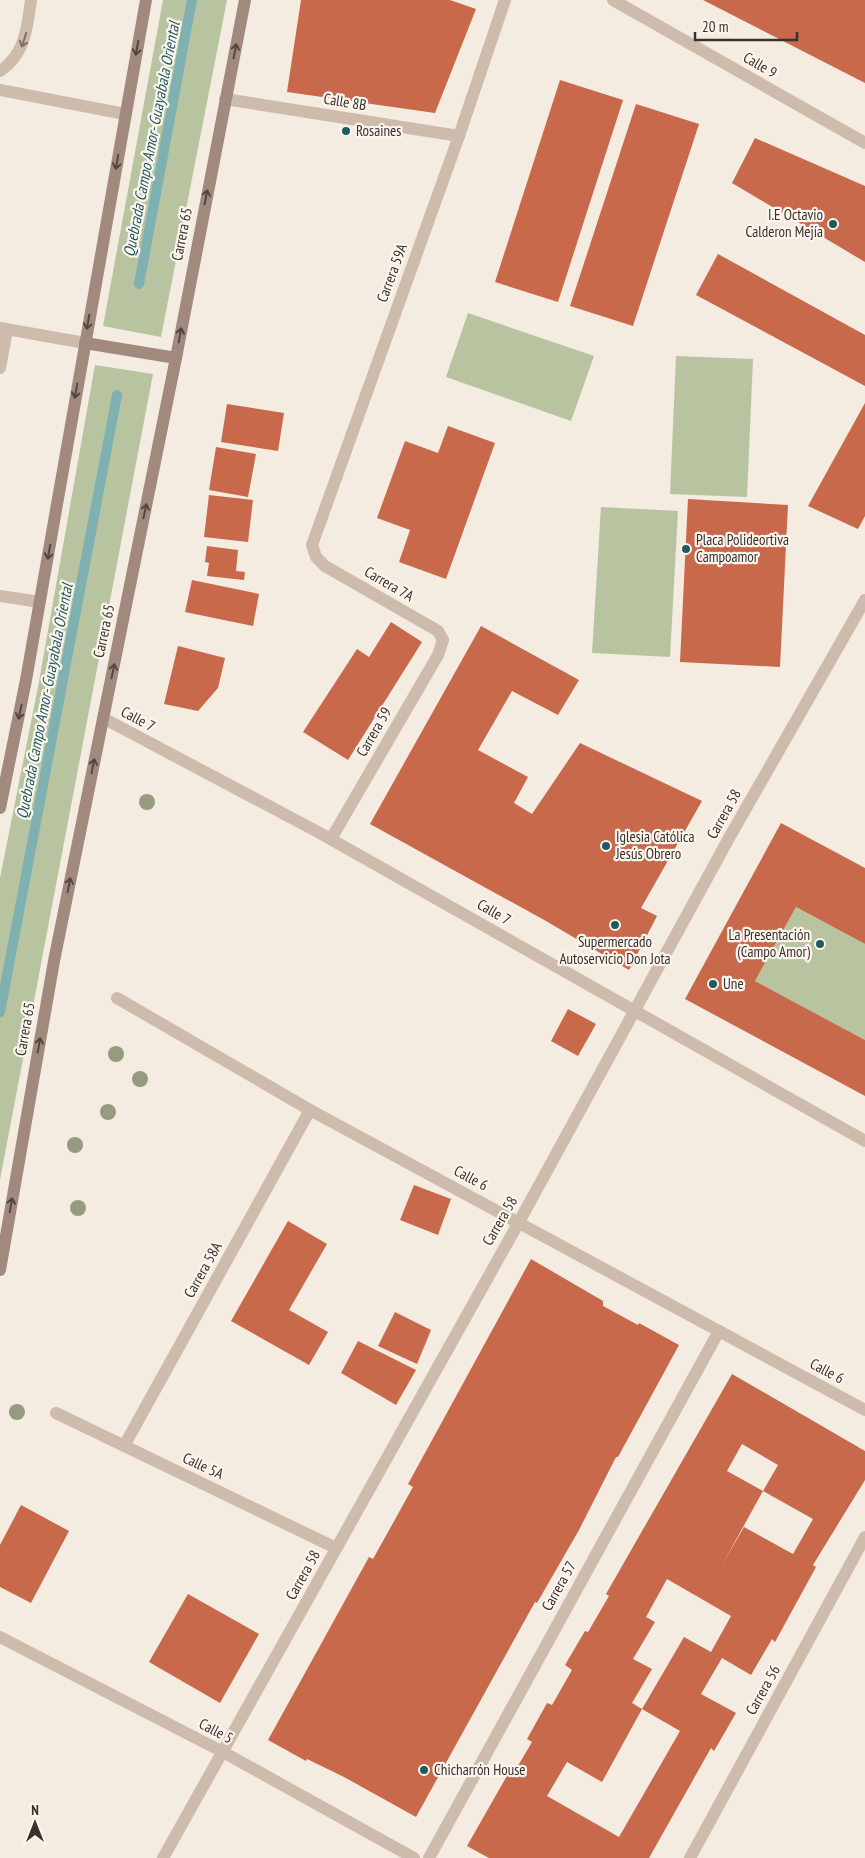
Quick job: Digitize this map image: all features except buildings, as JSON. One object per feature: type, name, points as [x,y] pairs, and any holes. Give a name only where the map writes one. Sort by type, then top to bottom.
[{"type":"main road","points":[[0,808],[40,602],[146,0]]},
{"type":"main road","name":"Carrera 65","points":[[0,1270],[54,961],[176,358],[245,0]]},
{"type":"main road","points":[[85,343],[176,358]]},
{"type":"street","points":[[0,71],[18,54],[25,38],[31,0]]},
{"type":"street","name":"Carrera 59A","points":[[316,557],[312,545],[459,136],[505,0]]},
{"type":"street","name":"Calle 9","points":[[613,0],[865,143]]},
{"type":"street","points":[[0,90],[125,114]]},
{"type":"street","name":"Calle 8B","points":[[225,99],[459,136]]},
{"type":"street","points":[[0,368],[3,329],[85,343]]},
{"type":"street","name":"Carrera 7A","points":[[316,557],[325,566],[438,631],[443,640]]},
{"type":"street","points":[[0,596],[40,602]]},
{"type":"street","name":"Carrera 58","points":[[163,1858],[519,1222],[729,838],[865,600]]},
{"type":"street","name":"Carrera 59","points":[[331,839],[438,655],[443,640]]},
{"type":"street","name":"Calle 7","points":[[103,718],[331,839],[865,1141]]},
{"type":"street","name":"Calle 6","points":[[118,998],[310,1110],[865,1410]]},
{"type":"street","name":"Carrera 58A","points":[[124,1446],[310,1110]]},
{"type":"street","name":"Carrera 57","points":[[429,1858],[719,1331]]},
{"type":"street","name":"Calle 5A","points":[[56,1412],[336,1548]]},
{"type":"street","name":"Carrera 56","points":[[690,1858],[865,1537]]},
{"type":"street","name":"Calle 5","points":[[0,1637],[223,1752],[414,1858]]},
{"type":"green space","points":[[163,0],[227,0],[161,337],[103,326]]},
{"type":"green space","points":[[468,313],[594,356],[571,421],[446,377]]},
{"type":"green space","points":[[676,356],[753,359],[747,497],[670,494]]},
{"type":"green space","points":[[95,365],[153,374],[0,1180],[0,878],[38,687]]},
{"type":"green space","points":[[601,507],[678,511],[670,657],[592,653]]},
{"type":"green space","points":[[796,907],[865,944],[865,1040],[755,981]]},
{"type":"waterway","name":"Quebrada Campo Amor- Guayabala Oriental","points":[[139,284],[192,0]]},
{"type":"waterway","name":"Quebrada Campo Amor- Guayabala Oriental","points":[[0,1012],[117,395]]},
{"type":"place","name":"Rosaines","points":[[346,131]]},
{"type":"place","name":"I.E Octavio Calderon Mejía","points":[[833,224]]},
{"type":"place","name":"Placa Polideortiva Campoamor","points":[[686,549]]},
{"type":"place","name":"Iglesia Católica Jesús Obrero","points":[[606,846]]},
{"type":"place","name":"Supermercado Autoservicio Don Jota","points":[[615,925]]},
{"type":"place","name":"La Presentación (Campo Amor)","points":[[820,944]]},
{"type":"place","name":"Une","points":[[713,984]]},
{"type":"place","name":"Chicharrón House","points":[[424,1770]]}]
